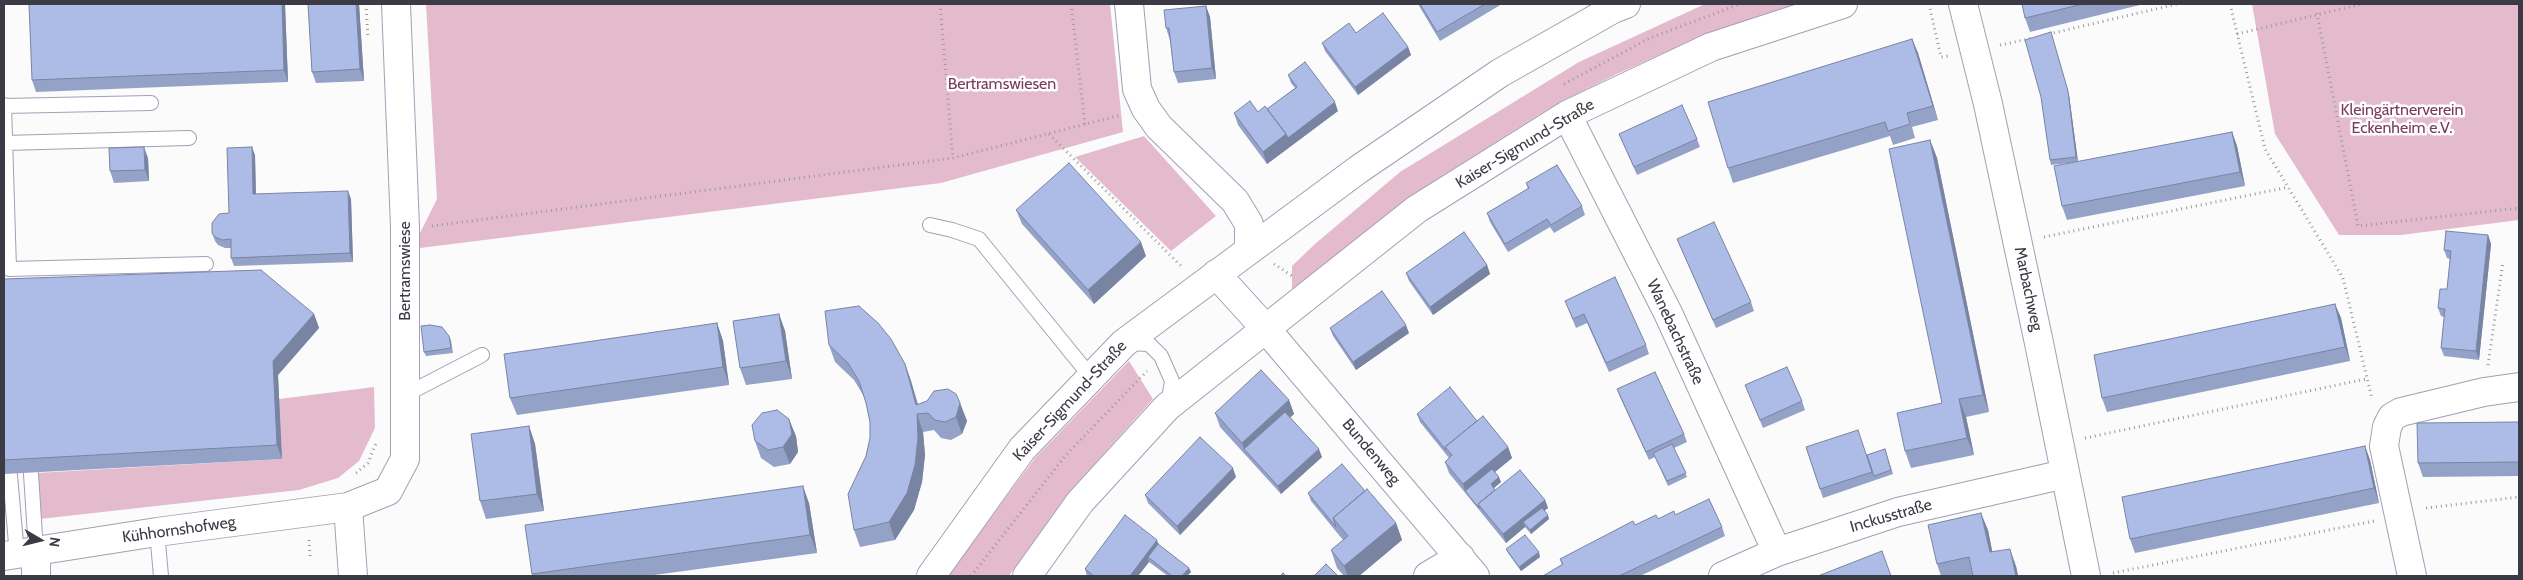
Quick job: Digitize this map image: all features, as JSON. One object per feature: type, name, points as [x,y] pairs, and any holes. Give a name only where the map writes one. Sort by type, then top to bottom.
[{"type":"street","name":"Bertramswiese","points":[[348,507],[388,491],[405,459],[405,227],[396,4]]},
{"type":"street","points":[[1129,4],[1137,88],[1146,109],[1159,127],[1235,201],[1249,224],[1249,248]]},
{"type":"street","name":"Kaiser-Sigmund-Straße","points":[[931,576],[1022,449],[1124,343],[1249,248],[1359,169],[1500,73],[1613,9],[1626,4]]},
{"type":"street","name":"Kaiser-Sigmund-Straße","points":[[1027,576],[1080,502],[1167,407],[1417,209],[1567,115],[1711,47],[1843,4]]},
{"type":"street","name":"Marbachweg","points":[[1963,4],[1988,104],[2065,474],[2098,575]]},
{"type":"street","name":"Wanebachstraße","points":[[1567,115],[1668,313],[1777,552]]},
{"type":"street","points":[[1208,280],[1266,328]]},
{"type":"street","name":"Bundenweg","points":[[1266,328],[1468,567]]},
{"type":"street","points":[[2412,576],[2384,446],[2387,427],[2392,417],[2401,412],[2484,392],[2519,387]]},
{"type":"street","name":"Inckusstraße","points":[[1723,576],[1777,552],[1898,512],[2065,474]]},
{"type":"street","points":[[348,507],[353,576]]},
{"type":"street","name":"Kühhornshofweg","points":[[23,560],[157,532],[348,507]]},
{"type":"street","points":[[1428,576],[1468,567]]},
{"type":"lane","points":[[151,103],[4,106],[9,269],[206,264]]},
{"type":"lane","points":[[5,143],[189,138]]},
{"type":"lane","points":[[930,226],[952,230],[979,240],[1091,377]]},
{"type":"lane","points":[[1124,343],[1149,344],[1162,356],[1172,381],[1167,407]]},
{"type":"lane","points":[[405,395],[482,356]]},
{"type":"lane","points":[[23,560],[30,474]]},
{"type":"lane","points":[[10,475],[23,560]]},
{"type":"lane","points":[[157,532],[162,576]]},
{"type":"path","points":[[366,4],[368,46]]},
{"type":"path","points":[[940,4],[953,158]]},
{"type":"path","points":[[1071,4],[1085,124]]},
{"type":"path","points":[[2048,34],[2177,4]]},
{"type":"path","points":[[2230,4],[2265,149],[2343,278],[2373,403]]},
{"type":"path","points":[[2237,34],[2317,13],[2362,4]]},
{"type":"path","points":[[2317,13],[2358,226],[2519,208]]},
{"type":"path","points":[[1974,50],[2039,36]]},
{"type":"path","points":[[432,226],[953,158],[1146,109]]},
{"type":"path","points":[[1049,134],[1208,280]]},
{"type":"path","points":[[2042,238],[2289,187]]},
{"type":"path","points":[[2486,374],[2504,262]]},
{"type":"path","points":[[971,576],[1066,455],[1162,356]]},
{"type":"path","points":[[2084,438],[2366,379]]},
{"type":"path","points":[[353,476],[368,463],[378,438]]},
{"type":"path","points":[[2416,510],[2519,497]]},
{"type":"path","points":[[2098,575],[2380,520]]},
{"type":"green space","name":"Bertramswiesen","points":[[426,4],[1110,4],[1123,132],[941,183],[412,249],[437,199]]},
{"type":"green space","points":[[1705,4],[1803,4],[1711,32],[1617,74],[1551,107],[1413,194],[1292,297],[1292,266],[1400,172],[1579,62]]},
{"type":"green space","name":"Kleingärtnerverein Eckenheim e.V.","points":[[2252,4],[2519,4],[2519,220],[2401,235],[2339,235],[2275,134]]},
{"type":"green space","points":[[1144,136],[1216,216],[1171,251],[1075,157]]},
{"type":"green space","points":[[1129,361],[1153,399],[1069,492],[1009,576],[948,576],[1035,458]]},
{"type":"green space","points":[[374,387],[375,428],[359,461],[338,478],[299,490],[40,519],[36,473],[282,459],[279,399]]},
{"type":"building","points":[[29,4],[282,4],[284,70],[32,80]]},
{"type":"building","points":[[308,4],[356,4],[360,69],[312,72]]},
{"type":"building","points":[[1420,4],[1485,4],[1437,32]]},
{"type":"building","points":[[2022,4],[2083,4],[2025,18]]},
{"type":"building","points":[[1206,6],[1212,68],[1174,72],[1169,28],[1166,28],[1164,10]]},
{"type":"building","points":[[1383,13],[1408,47],[1355,87],[1322,43],[1349,23],[1356,33]]},
{"type":"building","points":[[2051,32],[2068,91],[2076,157],[2050,160],[2041,97],[2025,40]]},
{"type":"building","points":[[1912,39],[1933,106],[1907,113],[1910,124],[1888,131],[1885,122],[1728,168],[1708,102]]},
{"type":"building","points":[[1305,62],[1335,102],[1288,138],[1267,109],[1297,87],[1288,75]]},
{"type":"building","points":[[1250,101],[1258,112],[1265,106],[1286,134],[1263,152],[1234,113]]},
{"type":"building","points":[[1682,105],[1697,139],[1634,167],[1619,134]]},
{"type":"building","points":[[2232,132],[2240,172],[2062,206],[2054,166]]},
{"type":"building","points":[[1930,140],[1983,395],[1959,399],[1967,438],[1905,451],[1897,413],[1942,403],[1889,149]]},
{"type":"building","points":[[144,147],[145,170],[110,171],[109,148]]},
{"type":"building","points":[[252,147],[253,194],[348,191],[350,253],[231,258],[231,239],[222,240],[215,237],[212,233],[212,223],[219,214],[229,213],[227,148]]},
{"type":"building","points":[[1069,163],[1141,242],[1088,290],[1016,210]]},
{"type":"building","points":[[1557,165],[1582,206],[1551,225],[1547,219],[1505,244],[1487,213],[1529,188],[1526,183]]},
{"type":"building","points":[[1714,222],[1751,302],[1713,320],[1677,239]]},
{"type":"building","points":[[2446,231],[2488,235],[2476,351],[2441,348],[2445,309],[2438,308],[2440,289],[2447,289],[2451,251],[2444,250]]},
{"type":"building","points":[[1464,232],[1487,265],[1430,307],[1406,273]]},
{"type":"building","points":[[261,270],[314,314],[273,361],[277,445],[4,460],[4,279]]},
{"type":"building","points":[[1615,277],[1646,345],[1606,363],[1584,314],[1573,319],[1565,301]]},
{"type":"building","points":[[1382,291],[1406,325],[1353,362],[1330,328]]},
{"type":"building","points":[[2335,304],[2345,347],[2102,398],[2094,355]]},
{"type":"building","points":[[859,306],[878,323],[891,339],[905,364],[916,405],[927,401],[934,391],[948,389],[956,394],[960,403],[956,417],[945,422],[935,420],[928,413],[917,414],[918,437],[915,465],[907,493],[889,522],[854,530],[848,494],[866,456],[870,438],[870,422],[859,381],[848,363],[829,345],[825,311]]},
{"type":"building","points":[[779,314],[786,361],[740,368],[733,321]]},
{"type":"building","points":[[717,323],[723,367],[510,398],[504,354]]},
{"type":"building","points":[[421,326],[442,327],[449,336],[451,348],[424,352]]},
{"type":"building","points":[[1787,367],[1802,401],[1760,420],[1745,385]]},
{"type":"building","points":[[1261,370],[1289,400],[1242,443],[1215,413]]},
{"type":"building","points":[[1655,372],[1684,434],[1646,452],[1617,389]]},
{"type":"building","points":[[1450,387],[1477,421],[1445,447],[1446,450],[1417,414]]},
{"type":"building","points":[[777,410],[789,419],[792,434],[783,447],[768,450],[755,441],[752,425],[762,413]]},
{"type":"building","points":[[1285,412],[1319,449],[1278,486],[1244,449]]},
{"type":"building","points":[[1483,416],[1508,447],[1463,484],[1445,462],[1452,455],[1445,447]]},
{"type":"building","points":[[2519,422],[2519,462],[2418,463],[2417,423]]},
{"type":"building","points":[[529,426],[537,494],[480,501],[471,434]]},
{"type":"building","points":[[1858,430],[1872,472],[1820,489],[1806,447]]},
{"type":"building","points":[[1200,437],[1233,468],[1177,526],[1145,495]]},
{"type":"building","points":[[1672,444],[1686,473],[1667,481],[1653,453]]},
{"type":"building","points":[[2365,446],[2374,488],[2130,539],[2122,497]]},
{"type":"building","points":[[1885,449],[1891,470],[1874,476],[1867,455]]},
{"type":"building","points":[[1342,464],[1365,491],[1333,518],[1336,527],[1308,493]]},
{"type":"building","points":[[1492,469],[1499,477],[1491,484],[1495,490],[1478,504],[1479,508],[1465,491]]},
{"type":"building","points":[[1520,470],[1545,500],[1503,534],[1478,504]]},
{"type":"building","points":[[803,486],[810,535],[532,574],[525,525]]},
{"type":"building","points":[[1367,489],[1396,523],[1344,566],[1331,550],[1348,536],[1333,518]]},
{"type":"building","points":[[1709,499],[1722,527],[1619,576],[1543,576],[1563,564],[1560,559],[1633,521],[1635,525],[1656,515],[1658,519],[1674,511],[1675,515]]},
{"type":"building","points":[[1542,508],[1548,515],[1530,530],[1523,522]]},
{"type":"building","points":[[1981,513],[1990,552],[2010,549],[2016,576],[1973,576],[1969,557],[1937,564],[1928,525]]},
{"type":"building","points":[[1125,515],[1157,540],[1130,576],[1094,576],[1085,569]]},
{"type":"building","points":[[1525,535],[1539,552],[1519,567],[1506,549]]},
{"type":"building","points":[[1158,544],[1189,568],[1182,576],[1172,576],[1148,557]]},
{"type":"building","points":[[1882,551],[1891,576],[1818,576]]},
{"type":"building","points":[[1326,564],[1338,576],[1314,576]]}]
